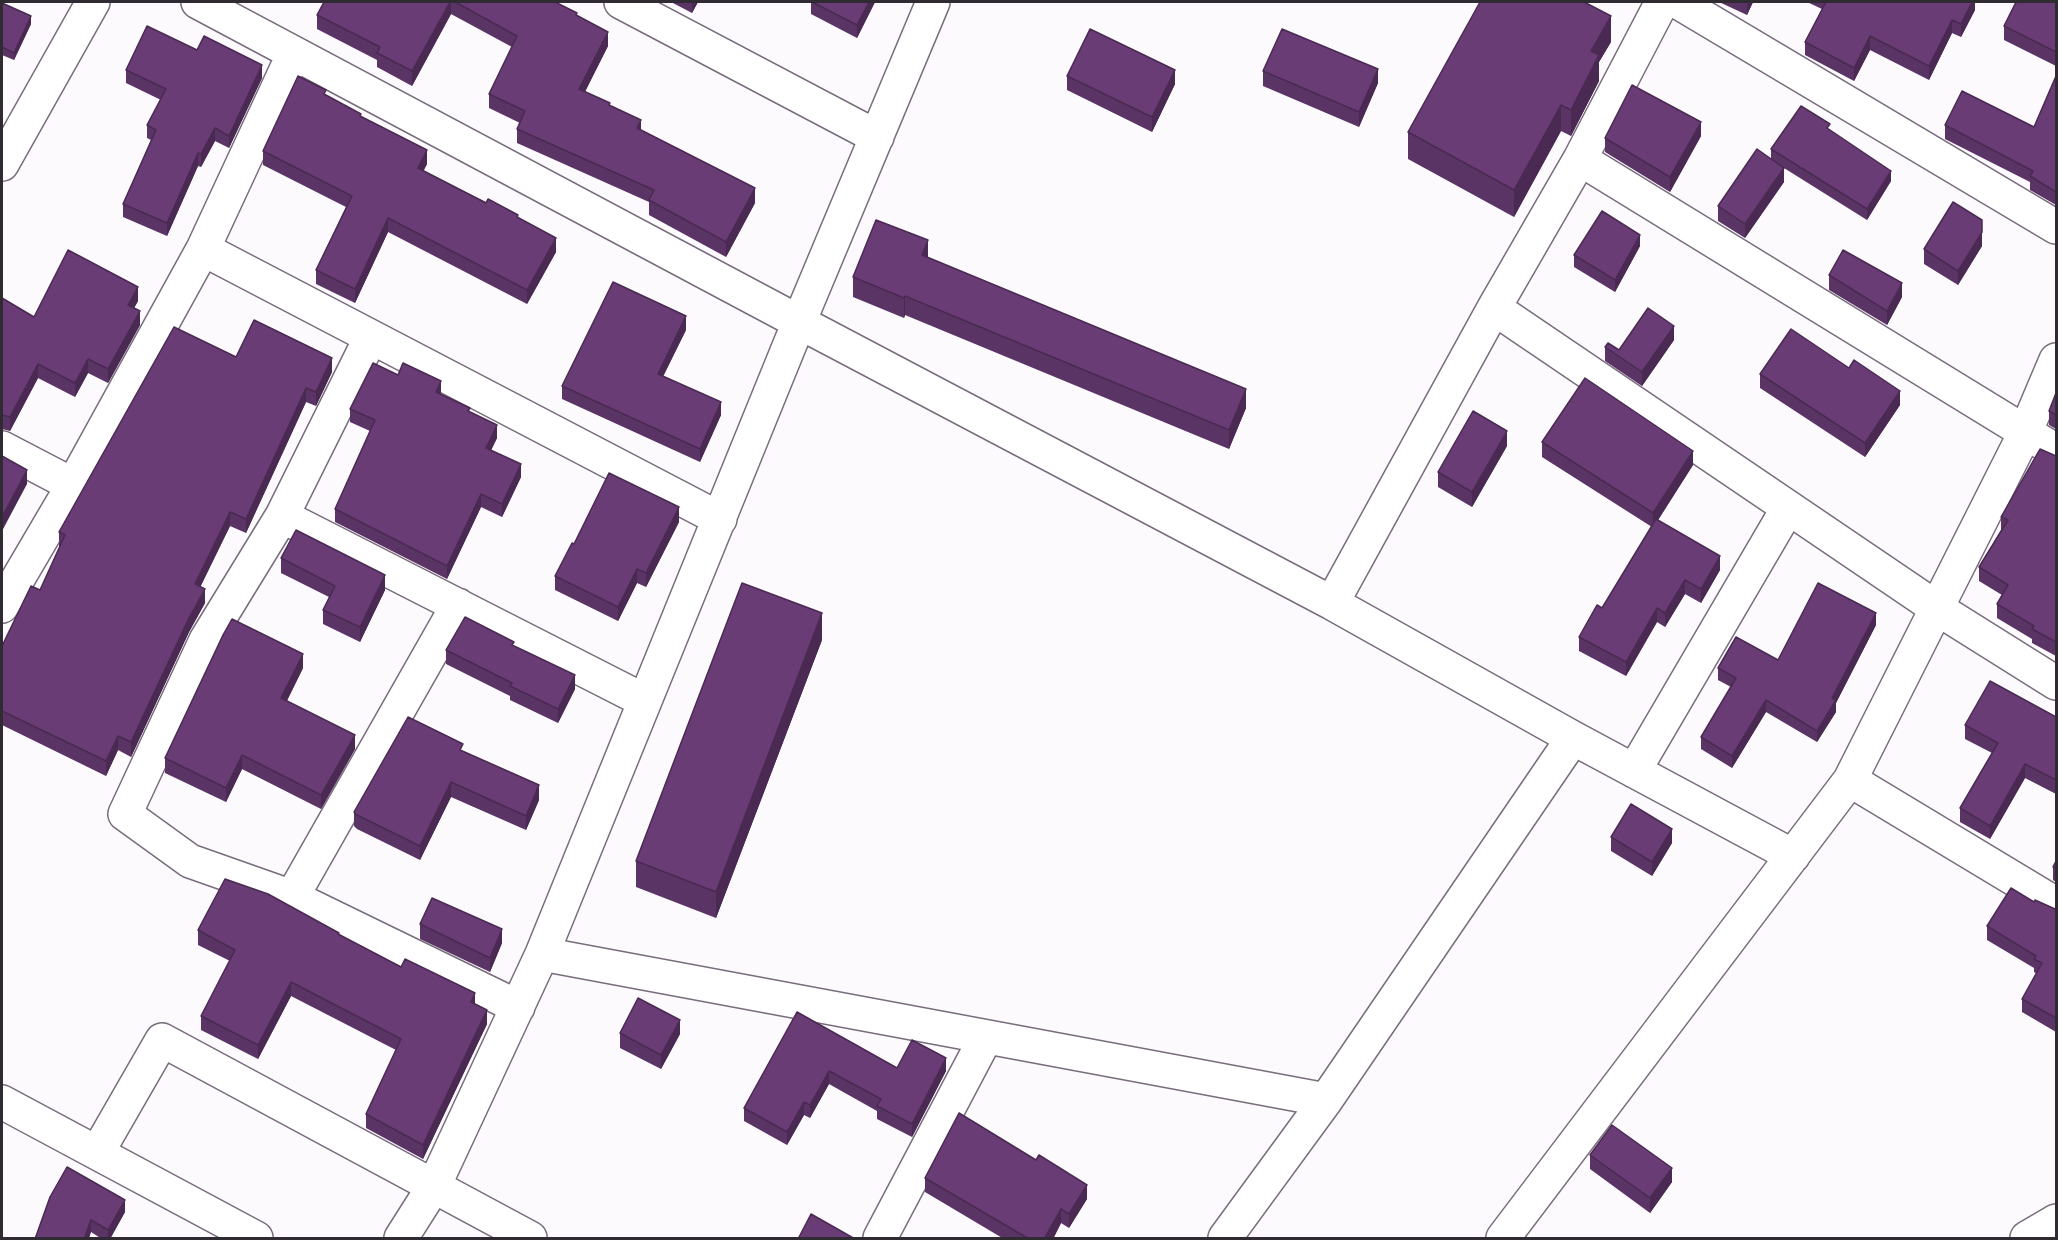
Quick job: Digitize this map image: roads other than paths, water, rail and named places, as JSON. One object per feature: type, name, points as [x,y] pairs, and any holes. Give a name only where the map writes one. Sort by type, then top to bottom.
[{"type":"street","points":[[2,164],[9,131],[93,2]]},
{"type":"street","points":[[198,2],[1332,603],[1573,738],[1793,856]]},
{"type":"street","points":[[621,2],[877,136]]},
{"type":"street","points":[[400,1239],[434,1186],[542,954],[933,2]]},
{"type":"street","points":[[1332,603],[1494,308],[1580,159],[1662,2]]},
{"type":"street","points":[[1678,2],[2056,227]]},
{"type":"street","points":[[2,606],[73,485],[203,249],[294,53]]},
{"type":"street","points":[[1580,159],[2056,451]]},
{"type":"street","points":[[203,249],[720,519]]},
{"type":"street","points":[[1494,308],[1938,609],[2056,683]]},
{"type":"street","points":[[371,337],[282,516],[206,640],[125,814],[190,861],[292,897],[518,1007]]},
{"type":"street","points":[[1503,1239],[1850,780],[2025,433],[2056,360]]},
{"type":"street","points":[[2,448],[73,485]]},
{"type":"street","points":[[1634,771],[1788,508]]},
{"type":"street","points":[[282,516],[645,701]]},
{"type":"street","points":[[292,897],[458,605]]},
{"type":"street","points":[[1225,1239],[1326,1100],[1573,738]]},
{"type":"street","points":[[1850,780],[2056,904]]},
{"type":"street","points":[[542,954],[1326,1100]]},
{"type":"street","points":[[879,1239],[986,1037]]},
{"type":"street","points":[[97,1153],[162,1040],[530,1239]]},
{"type":"street","points":[[2,1102],[256,1239]]},
{"type":"street","points":[[2026,1239],[2056,1221]]}]
